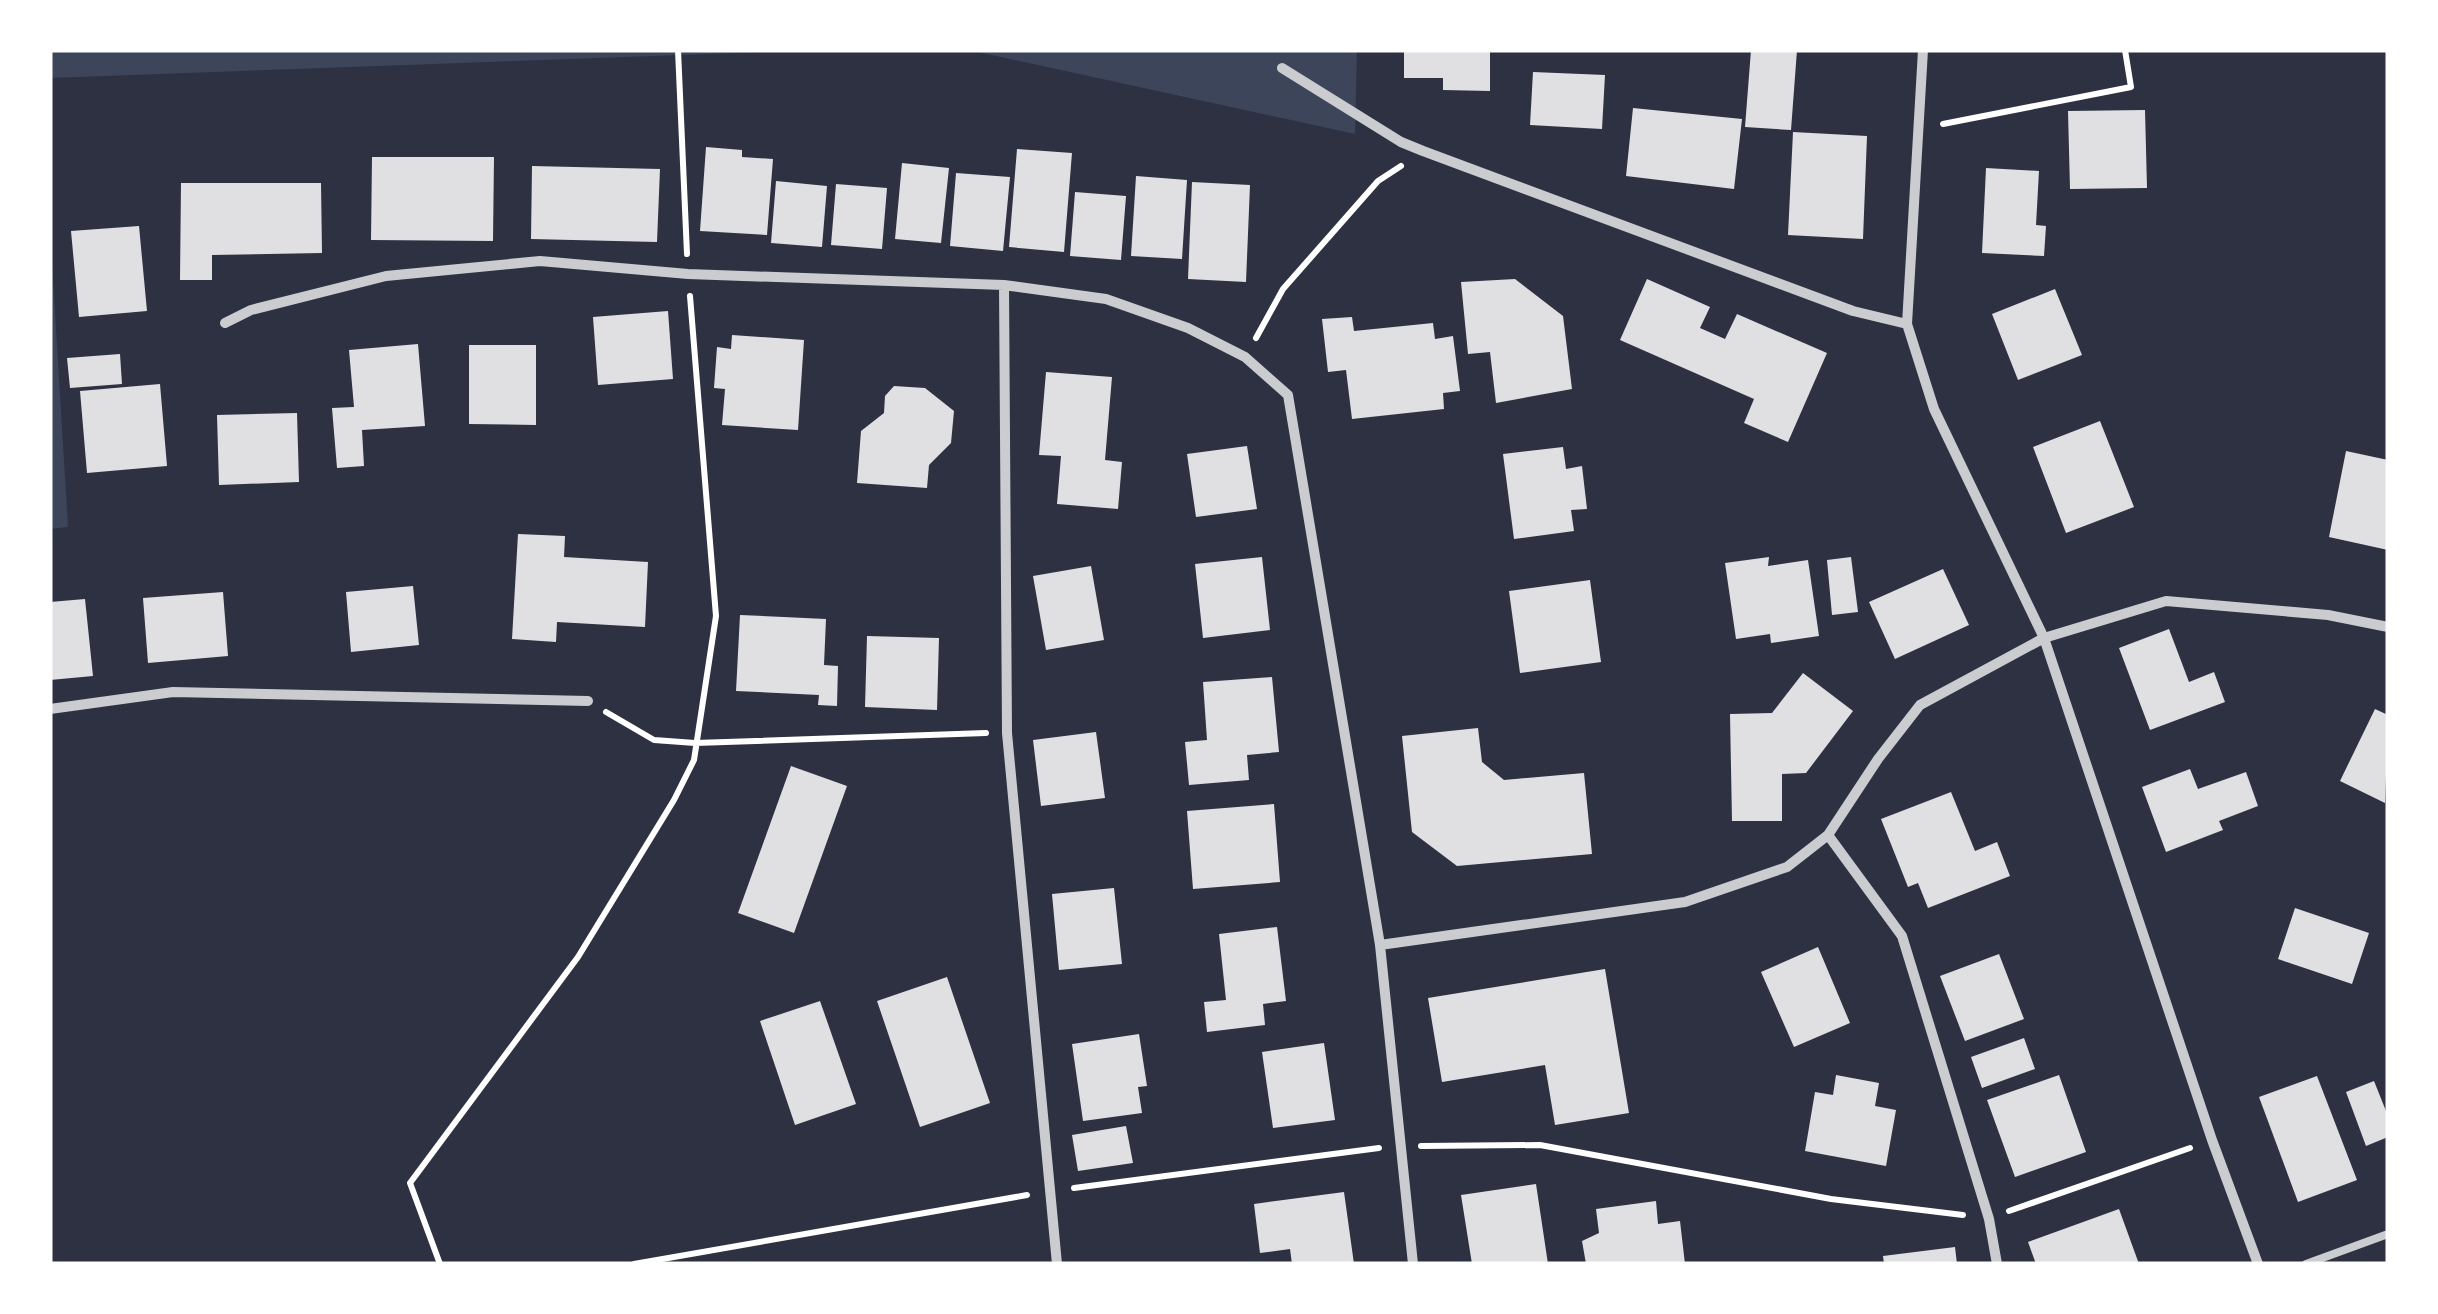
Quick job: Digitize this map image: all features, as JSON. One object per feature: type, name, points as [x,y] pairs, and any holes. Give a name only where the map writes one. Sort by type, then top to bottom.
[{"type":"street","points":[[1923,50],[1907,324],[1934,409],[2044,638],[2212,1140],[2258,1264]]},
{"type":"street","points":[[1282,68],[1401,142],[1853,312],[1907,324]]},
{"type":"street","points":[[225,323],[251,310],[386,276],[540,261],[688,274],[1004,285],[1106,299],[1188,328],[1245,357],[1288,395],[1380,944],[1413,1264]]},
{"type":"street","points":[[1004,285],[1007,732],[1058,1264]]},
{"type":"street","points":[[1380,944],[1685,902],[1787,867],[1828,835],[1878,759],[1920,705],[2044,638],[2166,601],[2328,615],[2388,627]]},
{"type":"street","points":[[50,709],[173,692],[588,701]]},
{"type":"street","points":[[1828,835],[1902,936],[1989,1218],[1997,1264]]},
{"type":"lane","points":[[2306,1264],[2388,1234]]},
{"type":"path","points":[[440,1264],[410,1183],[578,957],[674,800],[694,760],[716,616],[688,274],[678,50]]},
{"type":"path","points":[[1920,128],[2130,87],[2125,50]]},
{"type":"path","points":[[1245,357],[1283,289],[1378,181],[1423,151]]},
{"type":"path","points":[[588,701],[654,740],[695,743],[1007,732]]},
{"type":"shaded area","points":[[50,50],[819,50],[50,78]]},
{"type":"shaded area","points":[[969,50],[1357,50],[1355,134]]},
{"type":"shaded area","points":[[50,229],[68,527],[50,529]]},
{"type":"building","points":[[1404,50],[1490,50],[1490,91],[1443,90],[1443,78],[1404,78]]},
{"type":"building","points":[[1751,50],[1797,50],[1791,130],[1745,127]]},
{"type":"building","points":[[1533,72],[1605,75],[1602,129],[1530,125]]},
{"type":"building","points":[[1633,108],[1742,119],[1734,189],[1626,176]]},
{"type":"building","points":[[2145,110],[2147,188],[2070,189],[2068,111]]},
{"type":"building","points":[[1793,132],[1867,136],[1863,239],[1788,235]]},
{"type":"building","points":[[706,147],[742,150],[742,157],[773,159],[767,235],[700,231]]},
{"type":"building","points":[[1017,149],[1072,153],[1064,252],[1009,247]]},
{"type":"building","points":[[372,157],[494,157],[493,241],[371,240]]},
{"type":"building","points":[[902,163],[949,168],[941,243],[895,239]]},
{"type":"building","points":[[532,166],[660,169],[657,242],[531,239]]},
{"type":"building","points":[[1986,168],[2039,171],[2036,225],[2046,226],[2044,256],[1982,253]]},
{"type":"building","points":[[956,173],[1010,177],[1003,251],[950,246]]},
{"type":"building","points":[[1136,176],[1187,180],[1182,259],[1131,256]]},
{"type":"building","points":[[776,181],[827,186],[822,247],[771,243]]},
{"type":"building","points":[[1192,182],[1250,185],[1246,282],[1188,279]]},
{"type":"building","points":[[181,183],[321,183],[322,253],[212,255],[212,280],[180,280]]},
{"type":"building","points":[[836,184],[887,188],[882,249],[831,245]]},
{"type":"building","points":[[1075,192],[1126,196],[1121,260],[1070,256]]},
{"type":"building","points":[[139,226],[147,311],[79,317],[71,231]]},
{"type":"building","points":[[1515,279],[1563,316],[1572,389],[1496,403],[1490,352],[1468,354],[1461,282]]},
{"type":"building","points":[[1647,279],[1710,307],[1700,328],[1725,339],[1737,314],[1827,353],[1788,442],[1744,423],[1754,399],[1620,340]]},
{"type":"building","points":[[2055,289],[2082,355],[2018,380],[1992,314]]},
{"type":"building","points":[[668,311],[673,379],[598,385],[593,317]]},
{"type":"building","points":[[1352,317],[1354,331],[1433,323],[1435,339],[1453,336],[1460,391],[1443,393],[1444,409],[1352,419],[1346,370],[1328,372],[1322,319]]},
{"type":"building","points":[[732,335],[804,340],[798,430],[722,425],[725,389],[714,388],[717,347],[731,349]]},
{"type":"building","points":[[418,344],[425,426],[362,430],[364,466],[337,468],[332,408],[354,407],[349,350]]},
{"type":"building","points":[[469,345],[536,345],[536,425],[469,424]]},
{"type":"building","points":[[120,354],[122,384],[70,388],[67,358]]},
{"type":"building","points":[[1046,372],[1112,377],[1105,460],[1122,462],[1118,509],[1057,504],[1061,456],[1039,455]]},
{"type":"building","points":[[160,384],[167,466],[87,473],[80,391]]},
{"type":"building","points":[[894,386],[925,388],[954,411],[951,443],[929,465],[927,488],[857,483],[861,431],[884,413],[885,396]]},
{"type":"building","points":[[297,413],[299,482],[219,485],[217,415]]},
{"type":"building","points":[[2100,421],[2134,507],[2066,533],[2033,447]]},
{"type":"building","points":[[1247,446],[1257,509],[1196,517],[1187,454]]},
{"type":"building","points":[[1563,447],[1566,469],[1582,466],[1587,509],[1571,510],[1574,531],[1514,539],[1503,454]]},
{"type":"building","points":[[2346,451],[2388,460],[2388,550],[2329,537]]},
{"type":"building","points":[[518,534],[565,536],[564,557],[648,562],[645,627],[557,622],[556,642],[512,639]]},
{"type":"building","points":[[1262,557],[1270,630],[1203,638],[1195,564]]},
{"type":"building","points":[[1769,557],[1768,566],[1808,560],[1819,636],[1771,643],[1770,634],[1736,639],[1725,563]]},
{"type":"building","points":[[1851,557],[1858,612],[1832,615],[1827,560]]},
{"type":"building","points":[[1091,566],[1104,640],[1046,650],[1033,576]]},
{"type":"building","points":[[1943,569],[1969,625],[1895,659],[1869,602]]},
{"type":"building","points":[[1590,580],[1601,662],[1520,673],[1509,591]]},
{"type":"building","points":[[413,586],[419,645],[351,652],[346,592]]},
{"type":"building","points":[[223,592],[228,656],[148,663],[143,598]]},
{"type":"building","points":[[85,599],[93,676],[50,680],[50,602]]},
{"type":"building","points":[[740,615],[826,619],[824,665],[838,666],[837,706],[818,705],[819,695],[736,691]]},
{"type":"building","points":[[2169,629],[2189,682],[2214,672],[2225,702],[2150,730],[2119,648]]},
{"type":"building","points":[[867,636],[939,638],[937,710],[865,707]]},
{"type":"building","points":[[1803,673],[1853,711],[1806,773],[1782,774],[1782,821],[1732,821],[1730,714],[1772,713]]},
{"type":"building","points":[[1272,677],[1279,752],[1247,755],[1249,780],[1189,785],[1185,742],[1207,740],[1203,682]]},
{"type":"building","points":[[2375,709],[2388,715],[2385,803],[2340,781]]},
{"type":"building","points":[[1478,728],[1482,762],[1504,780],[1584,773],[1592,854],[1457,866],[1412,832],[1402,736]]},
{"type":"building","points":[[1096,732],[1105,798],[1041,806],[1033,740]]},
{"type":"building","points":[[791,766],[847,786],[794,933],[738,913]]},
{"type":"building","points":[[2190,769],[2198,789],[2246,772],[2258,806],[2219,821],[2223,830],[2166,852],[2142,787]]},
{"type":"building","points":[[1951,792],[1975,851],[1997,842],[2010,876],[1928,908],[1918,883],[1908,887],[1881,819]]},
{"type":"building","points":[[1274,804],[1280,882],[1193,889],[1187,811]]},
{"type":"building","points":[[1114,888],[1122,964],[1059,970],[1052,894]]},
{"type":"building","points":[[2295,908],[2369,933],[2352,984],[2278,959]]},
{"type":"building","points":[[1277,927],[1286,1001],[1263,1004],[1265,1025],[1207,1032],[1204,1002],[1226,1000],[1219,934]]},
{"type":"building","points":[[1818,947],[1850,1023],[1794,1047],[1761,972]]},
{"type":"building","points":[[1999,954],[2024,1019],[1965,1041],[1940,976]]},
{"type":"building","points":[[1605,969],[1629,1113],[1555,1125],[1545,1065],[1442,1082],[1428,998]]},
{"type":"building","points":[[947,977],[990,1103],[920,1127],[877,1001]]},
{"type":"building","points":[[820,1001],[856,1104],[795,1125],[760,1021]]},
{"type":"building","points":[[1139,1034],[1147,1086],[1138,1087],[1142,1113],[1083,1121],[1072,1044]]},
{"type":"building","points":[[2024,1038],[2035,1069],[1982,1088],[1971,1057]]},
{"type":"building","points":[[1324,1043],[1335,1120],[1273,1128],[1262,1052]]},
{"type":"building","points":[[1836,1075],[1879,1083],[1875,1106],[1896,1110],[1886,1166],[1805,1151],[1815,1092],[1833,1095]]},
{"type":"building","points":[[2059,1075],[2086,1152],[2015,1177],[1987,1100]]},
{"type":"building","points":[[2317,1076],[2357,1180],[2298,1202],[2259,1097]]},
{"type":"building","points":[[2374,1081],[2388,1116],[2388,1137],[2366,1146],[2346,1092]]},
{"type":"building","points":[[1126,1126],[1133,1163],[1078,1171],[1072,1135]]},
{"type":"building","points":[[1536,1184],[1548,1264],[1472,1264],[1461,1195]]},
{"type":"building","points":[[1344,1192],[1354,1264],[1292,1264],[1290,1249],[1260,1253],[1254,1204]]},
{"type":"building","points":[[1656,1201],[1658,1224],[1680,1221],[1685,1264],[1586,1264],[1582,1241],[1599,1233],[1596,1209]]},
{"type":"building","points":[[2119,1209],[2139,1264],[2036,1264],[2028,1242]]},
{"type":"building","points":[[1955,1247],[1957,1264],[1884,1264],[1883,1256]]}]
